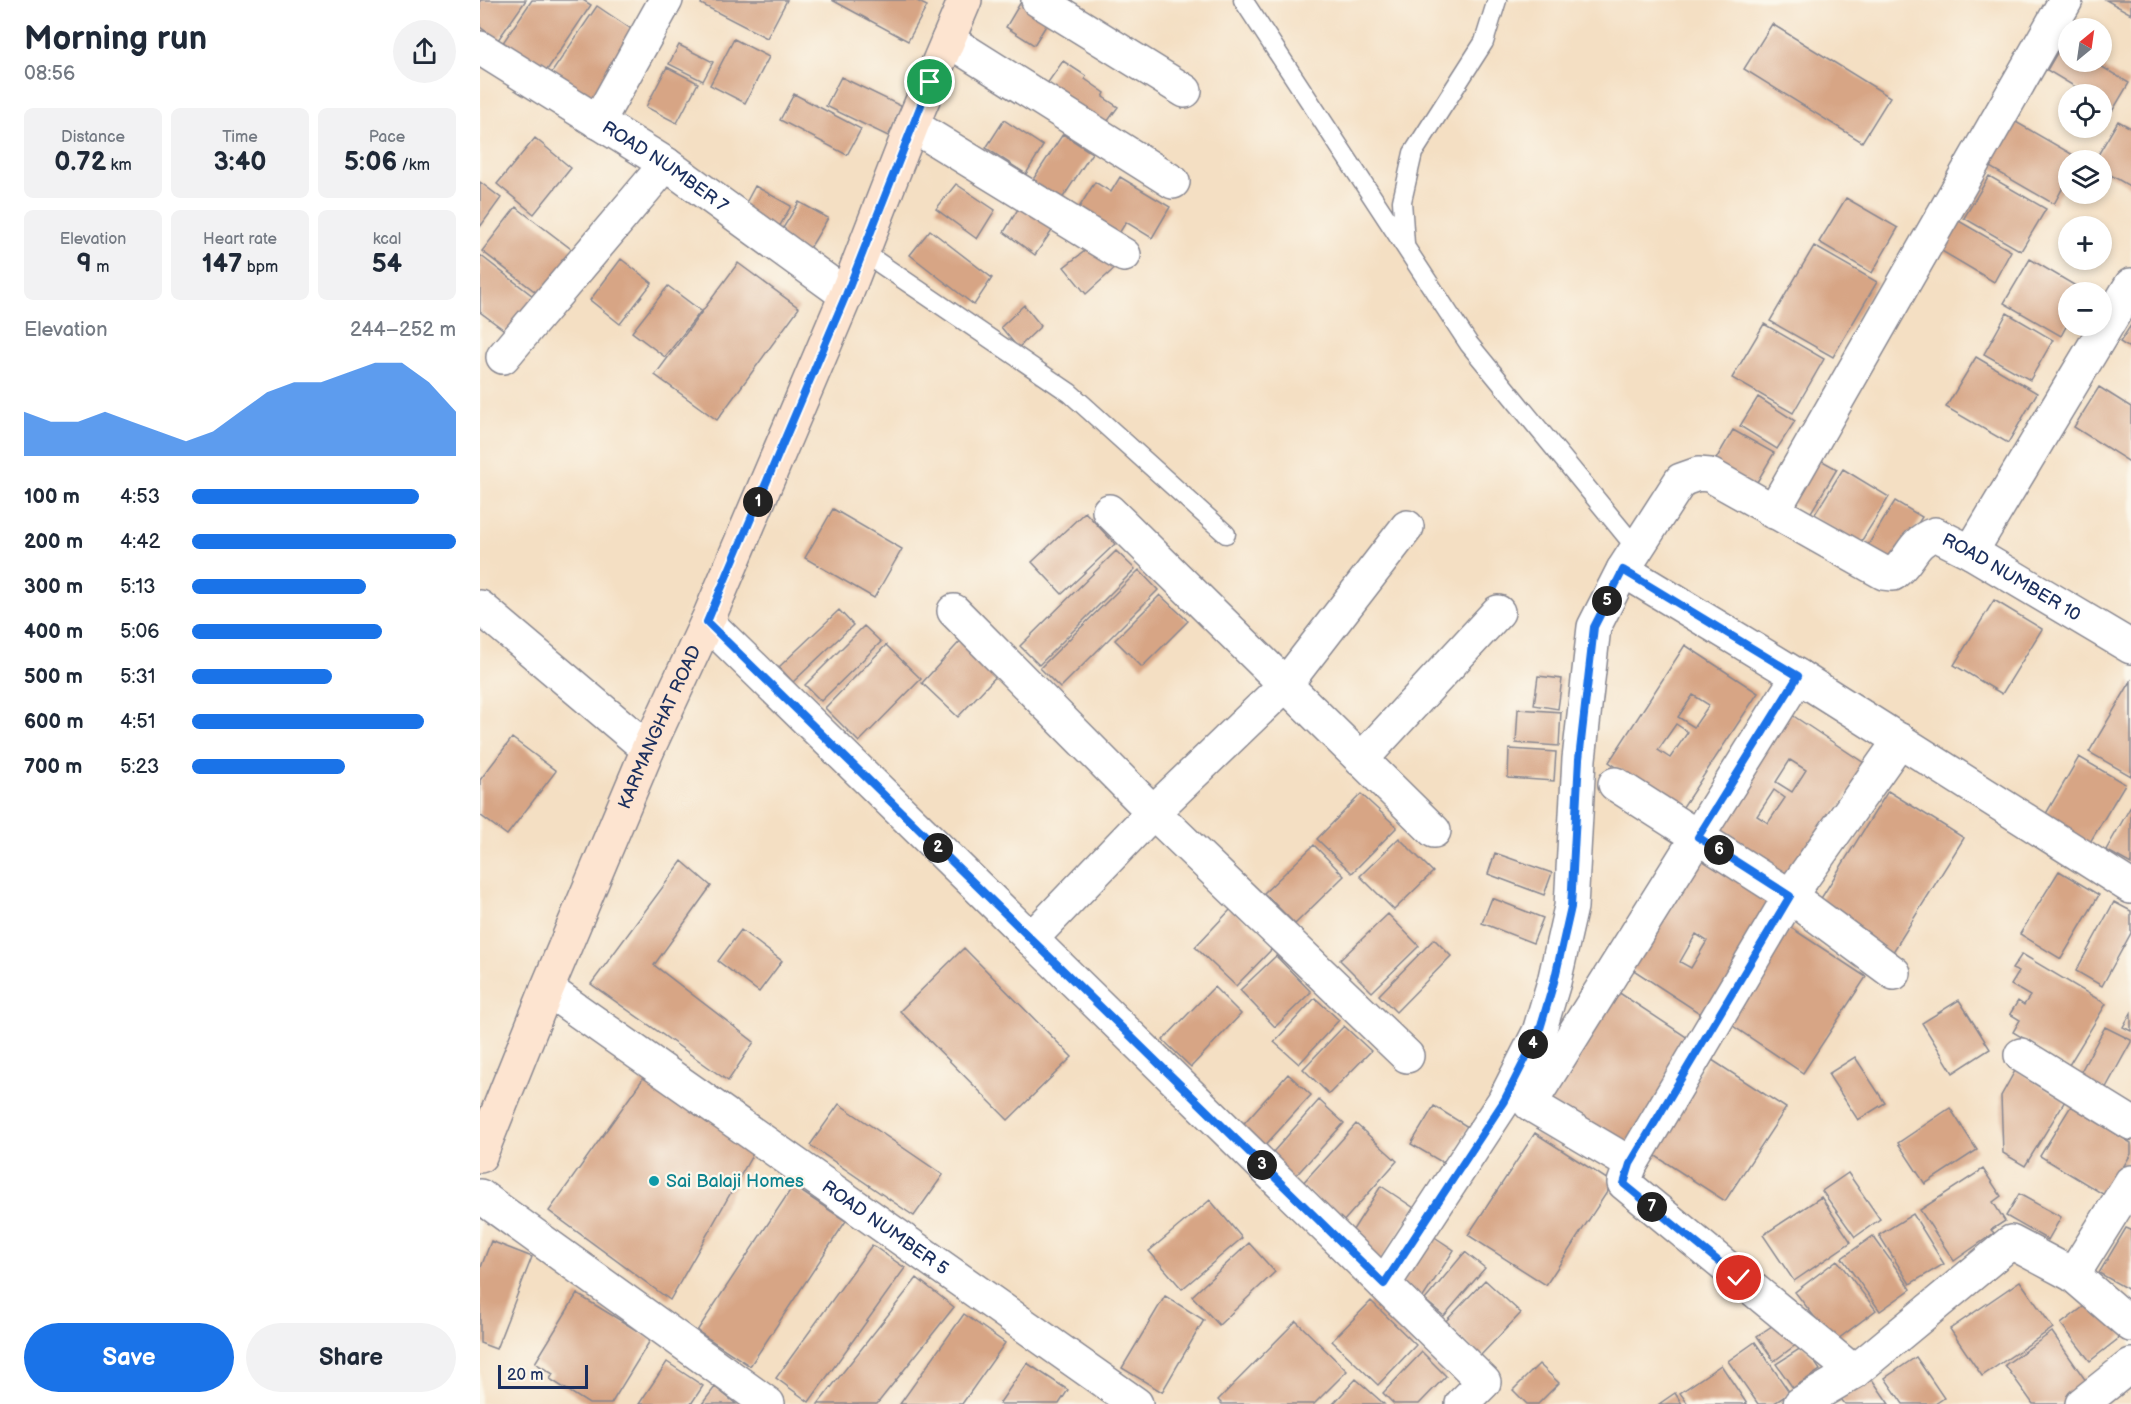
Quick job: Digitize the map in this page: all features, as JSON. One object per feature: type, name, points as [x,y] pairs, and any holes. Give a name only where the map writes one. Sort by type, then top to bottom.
[{"type":"main road","name":"KARMANGHAT ROAD","points":[[480,1156],[648,749],[707,622],[846,295],[912,125],[964,0]]},
{"type":"street","points":[[1038,0],[1185,91]]},
{"type":"street","points":[[1773,512],[2066,0]]},
{"type":"street","points":[[598,122],[656,4]]},
{"type":"street","points":[[948,40],[1173,182]]},
{"type":"street","name":"ROAD NUMBER 7","points":[[483,57],[598,122],[666,164],[846,295]]},
{"type":"street","points":[[912,125],[1124,255]]},
{"type":"street","points":[[503,357],[666,164]]},
{"type":"street","points":[[1971,552],[2131,285]]},
{"type":"street","name":"ROAD NUMBER 10","points":[[1384,1284],[1504,1101],[1539,1032],[1554,982],[1571,907],[1579,759],[1594,627],[1630,559],[1681,480],[1698,474],[1710,475],[1884,573],[1893,574],[1899,570],[1922,538],[1935,534],[1971,552],[2131,647]]},
{"type":"street","points":[[1109,511],[1434,831]]},
{"type":"street","points":[[1031,939],[1153,812],[1285,685],[1407,527]]},
{"type":"street","points":[[1630,559],[1798,676],[2131,887]]},
{"type":"street","points":[[480,607],[648,749]]},
{"type":"street","points":[[954,611],[1153,812],[1407,1056]]},
{"type":"street","points":[[1362,760],[1498,612]]},
{"type":"street","points":[[707,622],[1384,1284],[1473,1393]]},
{"type":"street","points":[[1630,1164],[1530,1104],[1798,676]]},
{"type":"street","points":[[1854,1372],[1624,1184],[1630,1164],[1790,896],[1900,740]]},
{"type":"street","points":[[1615,784],[1790,896],[1894,973]]},
{"type":"street","name":"ROAD NUMBER 5","points":[[547,989],[1136,1404]]},
{"type":"street","points":[[2021,1055],[2131,1123]]},
{"type":"street","points":[[2073,1275],[2131,1182]]},
{"type":"street","points":[[480,1196],[768,1404]]},
{"type":"street","points":[[1800,1404],[1854,1372],[2011,1242],[2073,1275],[2131,1325]]},
{"type":"street","points":[[2082,1404],[2131,1365]]},
{"type":"lane","points":[[1243,0],[1469,344],[1630,559]]},
{"type":"lane","points":[[1405,247],[1402,201],[1413,153],[1484,42],[1497,0]]},
{"type":"lane","points":[[863,252],[1070,393],[1226,534]]},
{"type":"building","points":[[480,0],[526,0],[498,40],[480,27]]},
{"type":"building","points":[[532,0],[583,0],[591,5],[543,76],[500,47]]},
{"type":"building","points":[[703,0],[787,0],[767,38],[701,4]]},
{"type":"building","points":[[832,0],[915,0],[927,6],[908,41]]},
{"type":"building","points":[[1022,0],[1052,16],[1034,45],[1006,27]]},
{"type":"building","points":[[2106,0],[2131,0],[2131,14]]},
{"type":"building","points":[[597,6],[640,35],[590,107],[548,78]]},
{"type":"building","points":[[1772,24],[1890,97],[1862,142],[1744,69]]},
{"type":"building","points":[[734,39],[769,57],[745,103],[710,85]]},
{"type":"building","points":[[679,45],[713,62],[703,81],[669,64]]},
{"type":"building","points":[[2058,51],[2058,72],[2111,72],[2129,83],[2113,110],[2112,84],[2070,84],[2047,70]]},
{"type":"building","points":[[1063,61],[1086,76],[1085,79],[1105,93],[1103,97],[1118,107],[1102,129],[1044,88]]},
{"type":"building","points":[[667,67],[698,83],[677,123],[646,107]]},
{"type":"building","points":[[841,77],[903,107],[888,136],[826,106]]},
{"type":"building","points":[[794,94],[861,129],[847,155],[780,120]]},
{"type":"building","points":[[1004,120],[1043,146],[1026,174],[986,148]]},
{"type":"building","points":[[2014,121],[2065,150],[2058,150],[2058,197],[2054,204],[1988,166]]},
{"type":"building","points":[[2118,121],[2131,128],[2131,187],[2112,176],[2112,150],[2101,150],[2108,138],[2112,138],[2112,131]]},
{"type":"building","points":[[1063,134],[1092,153],[1058,205],[1028,187]]},
{"type":"building","points":[[535,138],[571,168],[534,214],[497,184]]},
{"type":"building","points":[[1989,176],[2046,209],[2021,251],[1964,218]]},
{"type":"building","points":[[1120,177],[1170,207],[1152,238],[1126,222],[1115,240],[1075,214],[1095,182],[1111,192]]},
{"type":"building","points":[[480,182],[501,198],[480,227]]},
{"type":"building","points":[[956,184],[995,210],[977,239],[936,209]]},
{"type":"building","points":[[755,186],[791,206],[774,236],[739,216]]},
{"type":"building","points":[[1846,198],[1898,228],[1872,273],[1819,242]]},
{"type":"building","points":[[799,202],[828,218],[806,255],[777,238]]},
{"type":"building","points":[[1021,204],[1054,228],[1035,255],[1004,232]]},
{"type":"building","points":[[516,207],[575,252],[541,296],[482,251]]},
{"type":"building","points":[[1957,220],[2011,251],[1994,282],[1940,250]]},
{"type":"building","points":[[930,230],[992,278],[974,305],[910,255]]},
{"type":"building","points":[[1094,244],[1116,267],[1086,294],[1064,267]]},
{"type":"building","points":[[1814,246],[1877,282],[1833,357],[1770,321]]},
{"type":"building","points":[[480,255],[538,300],[511,335],[480,312]]},
{"type":"building","points":[[621,259],[652,283],[620,324],[590,300]]},
{"type":"building","points":[[2030,259],[2069,282],[2058,282],[2058,334],[2004,303]]},
{"type":"building","points":[[738,263],[799,308],[717,420],[655,375]]},
{"type":"building","points":[[668,286],[701,311],[665,357],[632,332]]},
{"type":"building","points":[[1024,305],[1041,326],[1018,348],[1001,327]]},
{"type":"building","points":[[2007,313],[2053,340],[2030,380],[1984,354]]},
{"type":"building","points":[[1764,324],[1824,359],[1793,413],[1732,378]]},
{"type":"building","points":[[2131,325],[2131,349],[2120,342]]},
{"type":"building","points":[[1976,357],[2037,393],[2008,443],[1946,407]]},
{"type":"building","points":[[2099,387],[2131,407],[2131,463],[2074,427]]},
{"type":"building","points":[[1758,397],[1795,421],[1777,449],[1740,426]]},
{"type":"building","points":[[1733,430],[1774,453],[1753,489],[1712,466]]},
{"type":"building","points":[[1817,458],[1837,469],[1810,514],[1791,502]]},
{"type":"building","points":[[1843,469],[1889,497],[1859,545],[1813,517]]},
{"type":"building","points":[[1895,501],[1922,517],[1891,567],[1865,550]]},
{"type":"building","points":[[833,509],[902,549],[874,598],[805,558]]},
{"type":"building","points":[[1085,512],[1115,544],[1062,594],[1032,562]]},
{"type":"building","points":[[1116,551],[1135,569],[1039,665],[1020,646]]},
{"type":"building","points":[[1139,570],[1158,590],[1060,688],[1040,668]]},
{"type":"building","points":[[1160,595],[1188,621],[1142,667],[1115,640]]},
{"type":"building","points":[[1994,600],[2042,629],[2002,694],[1954,665]]},
{"type":"building","points":[[839,610],[853,625],[793,682],[779,667]]},
{"type":"building","points":[[864,626],[881,642],[821,701],[805,685]]},
{"type":"building","points":[[964,637],[1001,671],[958,717],[922,683]]},
{"type":"building","points":[[886,645],[921,679],[859,742],[825,708]]},
{"type":"building","points":[[1685,645],[1758,693],[1681,810],[1609,762]],"holes":[[[1693,695],[1709,705],[1694,727],[1678,717]],[[1676,724],[1688,732],[1670,758],[1658,750]]]},
{"type":"building","points":[[1538,676],[1562,679],[1558,709],[1534,705]]},
{"type":"building","points":[[2131,681],[2131,776],[2089,752]]},
{"type":"building","points":[[1518,709],[1561,712],[1559,746],[1516,743]]},
{"type":"building","points":[[1789,713],[1867,765],[1791,881],[1713,829]],"holes":[[[1790,760],[1806,770],[1792,792],[1776,782]],[[1774,790],[1785,798],[1768,823],[1757,816]]]},
{"type":"building","points":[[512,738],[556,771],[507,835],[480,815],[480,780]]},
{"type":"building","points":[[1509,749],[1556,752],[1554,781],[1508,778]]},
{"type":"building","points":[[2079,757],[2125,784],[2089,844],[2044,817]]},
{"type":"building","points":[[1888,791],[1964,838],[1891,955],[1815,908]]},
{"type":"building","points":[[1361,794],[1397,827],[1352,873],[1317,839]]},
{"type":"building","points":[[2131,806],[2131,864],[2106,850]]},
{"type":"building","points":[[1399,838],[1433,872],[1394,910],[1360,876]]},
{"type":"building","points":[[1314,845],[1344,876],[1295,924],[1264,893]]},
{"type":"building","points":[[1495,853],[1552,873],[1544,895],[1488,874]]},
{"type":"building","points":[[1702,855],[1781,906],[1707,1018],[1629,967]],"holes":[[[1696,934],[1707,941],[1691,968],[1680,962]]]},
{"type":"building","points":[[682,861],[711,886],[654,965],[754,1042],[728,1081],[591,984]]},
{"type":"building","points":[[2059,871],[2099,895],[2061,959],[2020,934]]},
{"type":"building","points":[[1492,898],[1543,918],[1533,943],[1482,923]]},
{"type":"building","points":[[2114,902],[2131,911],[2131,933],[2102,986],[2076,971]]},
{"type":"building","points":[[1231,909],[1273,948],[1236,986],[1195,947]]},
{"type":"building","points":[[1388,914],[1419,946],[1372,992],[1340,960]]},
{"type":"building","points":[[1790,927],[1866,977],[1803,1073],[1727,1022]]},
{"type":"building","points":[[741,930],[782,961],[759,992],[718,961]]},
{"type":"building","points":[[1434,939],[1451,956],[1396,1012],[1379,995]]},
{"type":"building","points":[[964,948],[1072,1057],[1008,1120],[900,1011]]},
{"type":"building","points":[[2022,954],[2106,1004],[2069,1065],[2013,1032],[2020,1020],[2010,1014],[2018,1001],[2024,1005],[2030,996],[2011,985],[2019,972],[2012,969]]},
{"type":"building","points":[[1276,956],[1311,992],[1275,1027],[1240,990]]},
{"type":"building","points":[[1214,987],[1241,1014],[1191,1067],[1163,1040]]},
{"type":"building","points":[[1615,990],[1694,1042],[1620,1154],[1542,1102]]},
{"type":"building","points":[[1315,998],[1339,1020],[1299,1064],[1274,1042]]},
{"type":"building","points":[[1959,1000],[1990,1049],[1953,1073],[1922,1023]]},
{"type":"building","points":[[2131,1013],[2131,1031],[2123,1027]]},
{"type":"building","points":[[1344,1026],[1371,1051],[1329,1094],[1303,1069]]},
{"type":"building","points":[[2105,1027],[2131,1042],[2104,1091],[2078,1077]]},
{"type":"building","points":[[1855,1057],[1885,1103],[1858,1120],[1828,1074]]},
{"type":"building","points":[[1709,1058],[1786,1108],[1725,1201],[1648,1151]]},
{"type":"building","points":[[2016,1069],[2065,1101],[2025,1166],[2003,1153],[2001,1096]]},
{"type":"building","name":"Sai Balaji Homes","points":[[647,1073],[755,1150],[670,1300],[549,1211]]},
{"type":"building","points":[[1288,1074],[1311,1095],[1260,1151],[1237,1131]]},
{"type":"building","points":[[1319,1100],[1344,1123],[1290,1182],[1266,1160]]},
{"type":"building","points":[[839,1104],[943,1175],[914,1216],[810,1145]]},
{"type":"building","points":[[1434,1106],[1468,1127],[1445,1164],[1411,1144]]},
{"type":"building","points":[[2071,1106],[2131,1143],[2131,1154],[2106,1196],[2040,1156]]},
{"type":"building","points":[[1950,1108],[1977,1150],[1925,1184],[1898,1143]]},
{"type":"building","points":[[1356,1124],[1397,1161],[1342,1223],[1301,1185]]},
{"type":"building","points":[[1535,1133],[1613,1183],[1546,1285],[1468,1235]]},
{"type":"building","points":[[1983,1169],[2001,1196],[1993,1202],[2005,1221],[1991,1230],[1994,1233],[1954,1261],[1920,1210]]},
{"type":"building","points":[[1848,1173],[1880,1219],[1855,1237],[1822,1191]]},
{"type":"building","points":[[793,1186],[846,1221],[750,1366],[697,1331]]},
{"type":"building","points":[[1381,1186],[1414,1208],[1378,1265],[1344,1244]]},
{"type":"building","points":[[2019,1194],[2061,1217],[2048,1240],[2006,1216]]},
{"type":"building","points":[[1821,1197],[1851,1242],[1794,1281],[1763,1235]]},
{"type":"building","points":[[1210,1200],[1242,1238],[1182,1289],[1149,1251]]},
{"type":"building","points":[[1913,1214],[1944,1264],[1910,1284],[1879,1235]]},
{"type":"building","points":[[2126,1228],[2131,1230],[2131,1291],[2099,1273]]},
{"type":"building","points":[[1433,1236],[1454,1250],[1422,1299],[1401,1285]]},
{"type":"building","points":[[1873,1236],[1911,1289],[1880,1311],[1842,1258]]},
{"type":"building","points":[[491,1241],[532,1257],[496,1349],[480,1343],[480,1270]]},
{"type":"building","points":[[1249,1243],[1275,1272],[1219,1325],[1192,1296]]},
{"type":"building","points":[[872,1245],[905,1268],[809,1402],[776,1378]]},
{"type":"building","points":[[1465,1252],[1485,1268],[1444,1316],[1425,1300]]},
{"type":"building","points":[[1837,1260],[1876,1310],[1834,1342],[1795,1292]]},
{"type":"building","points":[[917,1278],[954,1307],[877,1404],[818,1404]]},
{"type":"building","points":[[1485,1280],[1521,1313],[1480,1356],[1444,1323]]},
{"type":"building","points":[[2020,1281],[2053,1328],[1982,1376],[1950,1329]]},
{"type":"building","points":[[577,1294],[651,1339],[611,1404],[589,1404],[550,1379],[553,1374],[535,1363]]},
{"type":"building","points":[[1165,1296],[1204,1320],[1162,1392],[1122,1368]]},
{"type":"building","points":[[2095,1298],[2123,1335],[2090,1361],[2061,1324]]},
{"type":"building","points":[[1371,1301],[1416,1345],[1378,1385],[1332,1341]]},
{"type":"building","points":[[964,1314],[1005,1343],[962,1404],[900,1404]]},
{"type":"building","points":[[1784,1318],[1801,1341],[1774,1361],[1757,1336]]},
{"type":"building","points":[[1296,1321],[1347,1371],[1314,1404],[1222,1404],[1218,1400]]},
{"type":"building","points":[[2052,1332],[2093,1391],[2073,1404],[2033,1404],[2005,1365]]},
{"type":"building","points":[[1755,1342],[1790,1393],[1773,1404],[1758,1404],[1728,1361]]},
{"type":"building","points":[[1804,1346],[1820,1370],[1793,1388],[1776,1364]]},
{"type":"building","points":[[1422,1352],[1446,1376],[1419,1404],[1394,1404],[1383,1393]]},
{"type":"building","points":[[1916,1357],[1944,1398],[1935,1404],[1903,1404],[1885,1378]]},
{"type":"building","points":[[667,1362],[703,1386],[691,1404],[639,1404]]},
{"type":"building","points":[[1027,1363],[1068,1390],[1059,1404],[999,1404]]},
{"type":"building","points":[[1539,1364],[1559,1383],[1538,1404],[1527,1404],[1513,1390]]},
{"type":"building","points":[[1721,1365],[1747,1404],[1688,1404],[1680,1393]]},
{"type":"building","points":[[1871,1378],[1889,1404],[1845,1404],[1841,1399]]},
{"type":"building","points":[[1356,1379],[1384,1404],[1333,1404]]},
{"type":"building","points":[[715,1387],[736,1404],[702,1404]]},
{"type":"building","points":[[1675,1393],[1682,1404],[1659,1404]]},
{"type":"place","name":"Sai Balaji Homes","points":[[654,1181]]},
{"type":"route","points":[[930,82],[846,295],[707,622],[1384,1284],[1504,1101],[1539,1032],[1554,982],[1571,907],[1579,759],[1594,627],[1623,570],[1798,676],[1698,837],[1790,896],[1630,1164],[1624,1184],[1739,1278]]}]
